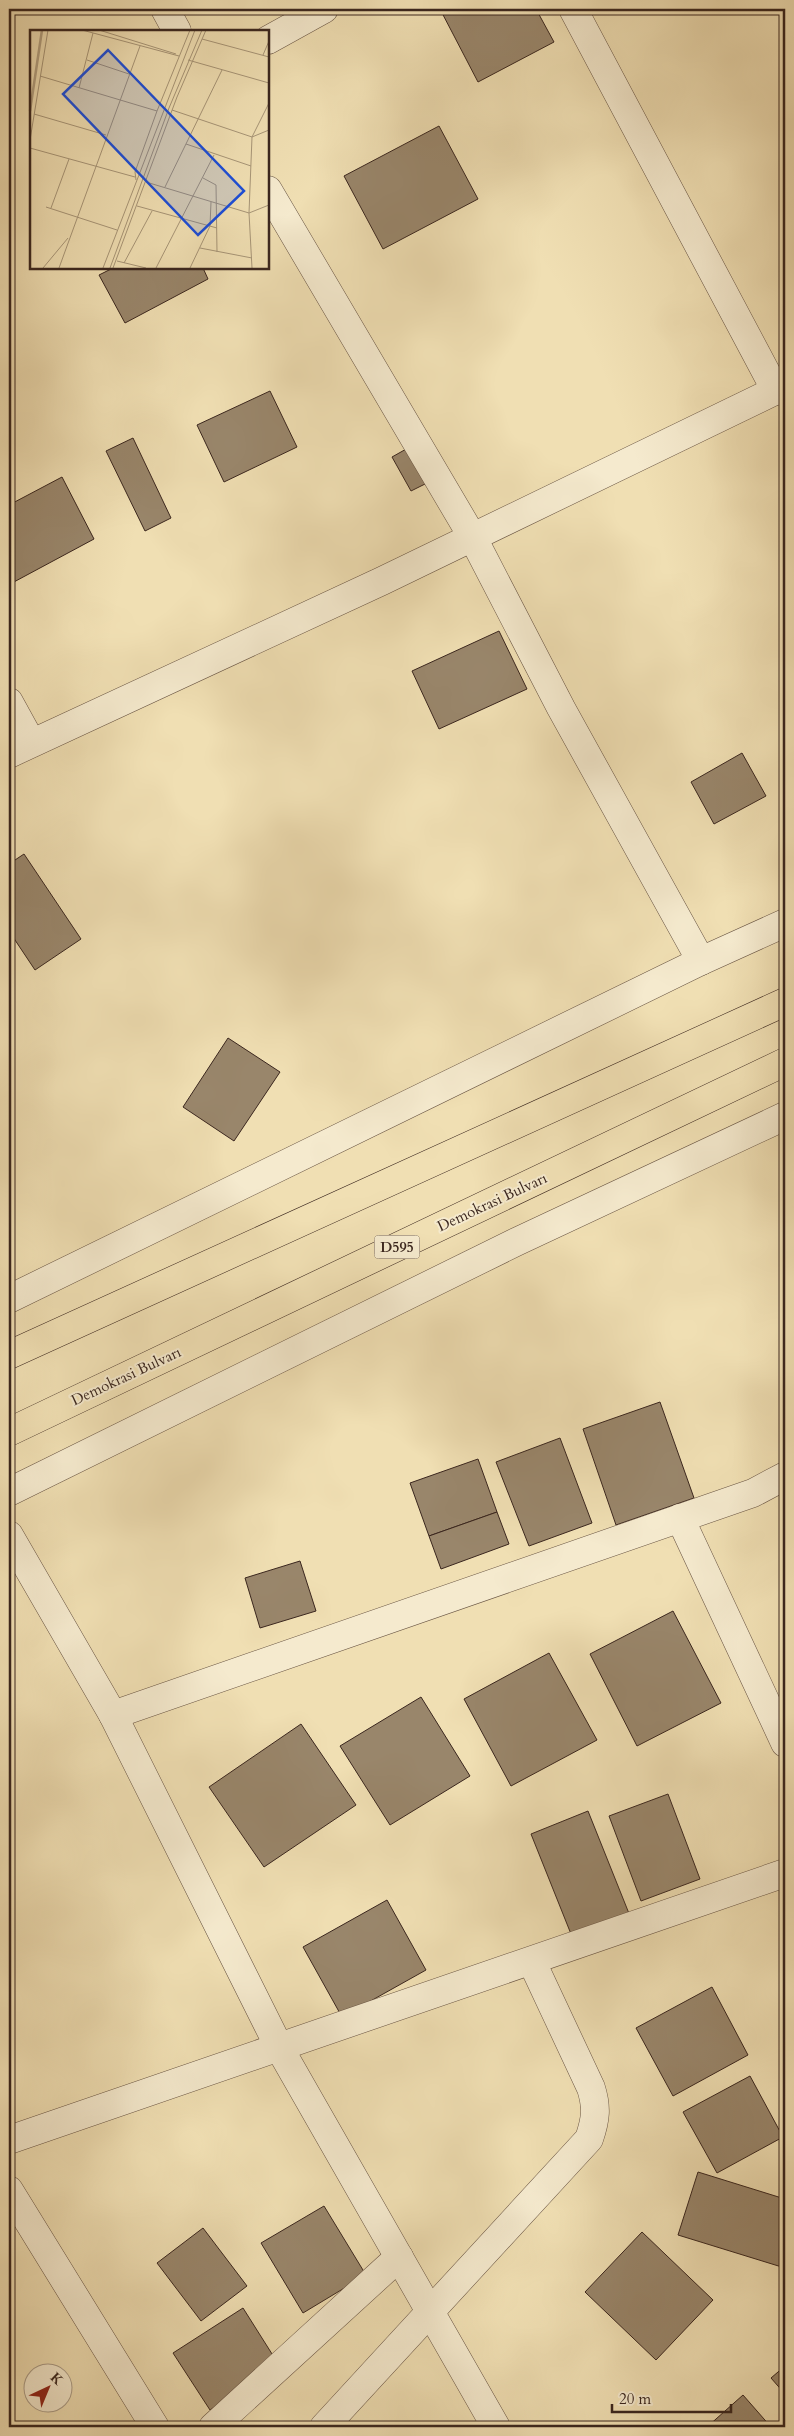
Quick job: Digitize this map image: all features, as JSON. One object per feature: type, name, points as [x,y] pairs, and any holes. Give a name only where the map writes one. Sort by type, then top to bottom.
[{"type":"highway","points":[[9,1355],[785,1002]]},
{"type":"highway","name":"Demokrasi Bulvarı","points":[[9,1432],[785,1062]]},
{"type":"street","points":[[165,9],[176,30]]},
{"type":"street","points":[[269,39],[324,9]]},
{"type":"street","points":[[9,702],[20,748],[472,538],[781,388],[573,9]]},
{"type":"street","points":[[269,192],[472,538],[561,708],[701,961]]},
{"type":"street","points":[[9,1299],[701,961],[785,923]]},
{"type":"street","points":[[9,1492],[516,1242],[785,1116]]},
{"type":"street","points":[[112,1715],[753,1493],[785,1476]]},
{"type":"street","points":[[680,1518],[785,1743]]},
{"type":"street","points":[[9,1535],[112,1715],[280,2049],[496,2427]]},
{"type":"street","points":[[9,2140],[280,2049],[785,1873]]},
{"type":"street","points":[[324,2427],[578,2154],[589,2139],[596,2120],[596,2106],[591,2088],[532,1962]]},
{"type":"street","points":[[9,2190],[155,2427]]},
{"type":"street","points":[[213,2427],[399,2257]]},
{"type":"building","points":[[440,9],[536,9],[554,42],[478,82]]},
{"type":"building","points":[[439,126],[478,199],[383,249],[344,176]]},
{"type":"building","points":[[111,269],[203,269],[208,279],[125,323],[99,275]]},
{"type":"building","points":[[270,391],[297,447],[224,482],[197,425]]},
{"type":"building","points":[[133,438],[171,518],[145,531],[106,451]]},
{"type":"building","points":[[408,448],[427,483],[411,491],[392,457]]},
{"type":"building","points":[[62,477],[94,539],[12,583],[9,577],[9,505]]},
{"type":"building","points":[[499,631],[527,689],[439,729],[412,671]]},
{"type":"building","points":[[742,753],[766,796],[714,824],[691,782]]},
{"type":"building","points":[[24,854],[81,939],[35,970],[9,931],[9,864]]},
{"type":"building","points":[[228,1038],[280,1072],[234,1141],[183,1107]]},
{"type":"building","points":[[660,1402],[694,1498],[616,1525],[583,1429]]},
{"type":"building","points":[[560,1438],[592,1523],[529,1546],[496,1462]]},
{"type":"building","points":[[478,1459],[497,1512],[429,1536],[410,1483]]},
{"type":"building","points":[[497,1512],[509,1544],[441,1569],[429,1536]]},
{"type":"building","points":[[300,1561],[316,1611],[260,1628],[245,1578]]},
{"type":"building","points":[[673,1611],[721,1703],[637,1746],[590,1654]]},
{"type":"building","points":[[549,1653],[597,1740],[511,1786],[464,1699]]},
{"type":"building","points":[[421,1697],[470,1776],[390,1825],[340,1746]]},
{"type":"building","points":[[301,1724],[356,1805],[264,1867],[209,1787]]},
{"type":"building","points":[[668,1794],[700,1879],[641,1901],[609,1816]]},
{"type":"building","points":[[588,1811],[630,1916],[573,1939],[531,1834]]},
{"type":"building","points":[[387,1900],[426,1970],[342,2017],[303,1947]]},
{"type":"building","points":[[712,1987],[748,2055],[673,2096],[636,2028]]},
{"type":"building","points":[[750,2076],[783,2137],[717,2173],[683,2112]]},
{"type":"building","points":[[698,2172],[785,2199],[785,2268],[678,2235]]},
{"type":"building","points":[[324,2206],[366,2275],[303,2313],[261,2243]]},
{"type":"building","points":[[203,2228],[247,2286],[201,2321],[157,2263]]},
{"type":"building","points":[[642,2232],[713,2300],[656,2360],[585,2292]]},
{"type":"building","points":[[243,2308],[279,2365],[210,2410],[173,2353]]},
{"type":"building","points":[[785,2366],[785,2394],[771,2378]]},
{"type":"building","points":[[743,2395],[771,2427],[707,2427]]}]
